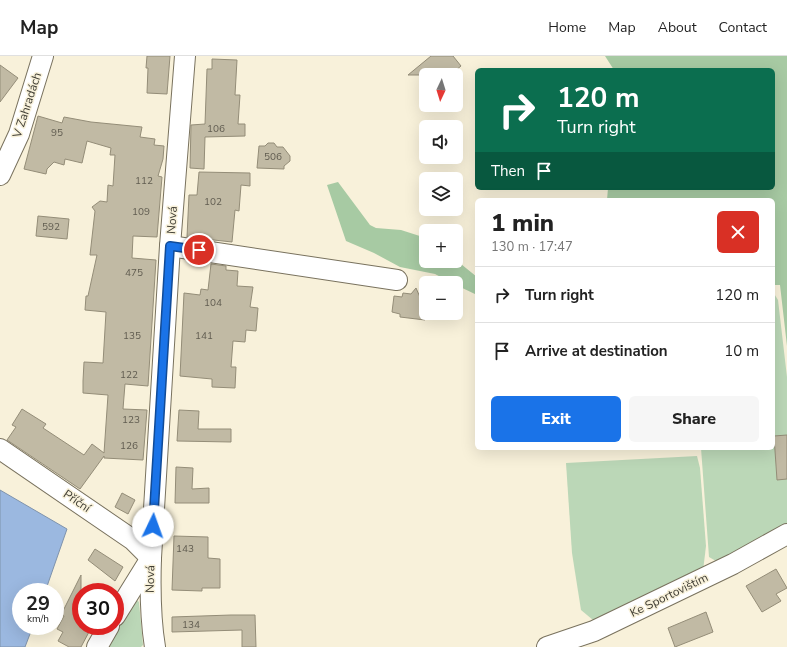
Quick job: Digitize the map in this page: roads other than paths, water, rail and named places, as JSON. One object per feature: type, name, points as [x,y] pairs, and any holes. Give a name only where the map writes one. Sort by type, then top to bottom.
[{"type":"street","name":"V Zahradách","points":[[0,175],[19,134],[43,56]]},
{"type":"street","name":"Nová","points":[[155,647],[150,599],[151,558],[170,246],[185,56]]},
{"type":"street","points":[[170,246],[397,280]]},
{"type":"street","name":"Příční","points":[[0,449],[133,540],[151,558]]},
{"type":"street","name":"Ke Sportovištím","points":[[547,647],[594,631],[733,564],[787,534]]},
{"type":"street","points":[[124,602],[151,558]]},
{"type":"street","points":[[97,647],[104,635]]},
{"type":"water","points":[[0,490],[67,529],[48,583],[12,583],[12,635],[30,635],[25,647],[0,647]]}]
